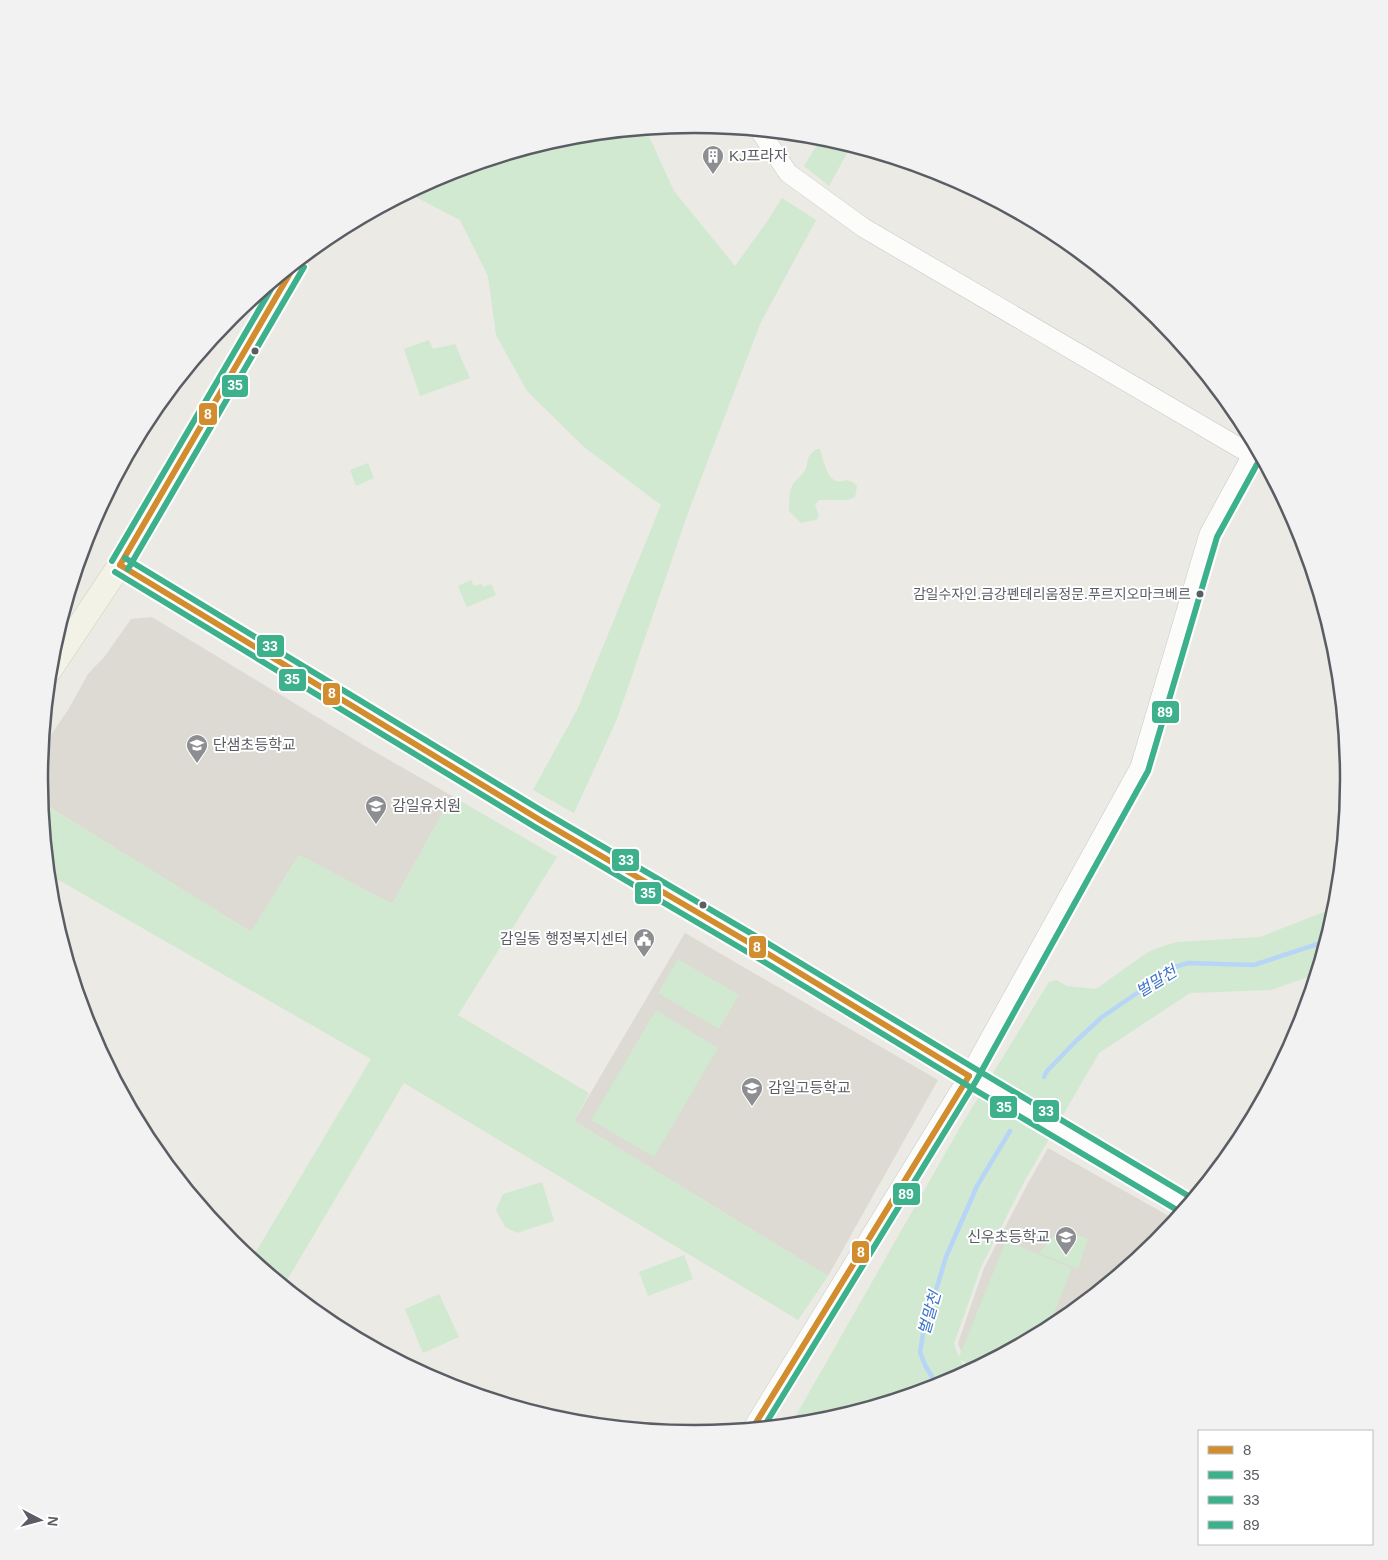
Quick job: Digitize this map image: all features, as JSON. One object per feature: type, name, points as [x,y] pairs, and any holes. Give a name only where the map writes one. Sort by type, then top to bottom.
[{"type":"main road","points":[[60,655],[120,565],[288,278]]},
{"type":"street","points":[[764,138],[788,173],[864,228],[1249,449]]},
{"type":"street","points":[[756,1423],[969,1076],[1140,767],[1209,534],[1253,455]]},
{"type":"street","points":[[120,565],[532,815],[765,952],[1183,1203]]},
{"type":"shaded area","name":"단샘초등학교","points":[[152,617],[365,746],[452,796],[392,904],[299,855],[251,932],[49,807],[49,738],[68,710],[88,674],[105,656],[131,619]]},
{"type":"shaded area","name":"감일고등학교","points":[[685,933],[938,1080],[828,1276],[574,1121]]},
{"type":"shaded area","name":"신우초등학교","points":[[1048,1148],[1170,1217],[1120,1266],[1088,1293],[1053,1318],[1017,1340],[967,1365],[958,1343],[984,1268]]},
{"type":"green space","points":[[648,135],[674,191],[735,266],[782,198],[816,220],[760,324],[689,510],[617,719],[574,813],[533,790],[577,710],[661,505],[584,447],[527,391],[496,335],[488,276],[460,220],[415,197],[486,168],[527,156],[568,146]]},
{"type":"green space","points":[[817,145],[847,153],[829,186],[804,166]]},
{"type":"green space","points":[[429,340],[433,349],[455,344],[470,378],[420,396],[404,349]]},
{"type":"green space","points":[[817,449],[820,449],[825,467],[831,477],[835,480],[853,482],[857,486],[855,497],[848,500],[819,500],[815,505],[819,516],[816,520],[801,523],[789,511],[791,490],[794,482],[804,472],[810,455]]},
{"type":"green space","points":[[368,463],[374,478],[356,486],[350,470]]},
{"type":"green space","points":[[471,580],[474,586],[481,584],[483,587],[491,584],[496,595],[467,607],[458,586]]},
{"type":"green space","points":[[452,796],[557,857],[458,1015],[589,1093],[574,1121],[828,1276],[798,1320],[404,1083],[286,1281],[255,1254],[371,1059],[55,878],[49,807],[251,932],[299,855],[392,904]]},
{"type":"green space","points":[[1327,911],[1309,977],[1271,990],[1190,993],[1099,1053],[1024,1182],[981,1267],[954,1344],[959,1357],[1006,1241],[1072,1268],[1052,1319],[980,1360],[971,1364],[960,1360],[964,1367],[941,1377],[902,1392],[861,1404],[794,1418],[962,1124],[1049,982],[1056,980],[1067,986],[1096,989],[1148,952],[1163,946],[1177,942],[1260,937]]},
{"type":"green space","points":[[678,959],[739,995],[719,1029],[658,993]]},
{"type":"green space","points":[[656,1010],[718,1048],[654,1157],[591,1120]]},
{"type":"green space","points":[[542,1182],[554,1221],[517,1233],[505,1227],[496,1210],[503,1194]]},
{"type":"green space","points":[[1060,1228],[1088,1239],[1078,1269],[1039,1253]]},
{"type":"green space","points":[[684,1255],[693,1279],[648,1296],[639,1272]]},
{"type":"green space","points":[[439,1294],[459,1337],[423,1353],[405,1309]]},
{"type":"waterway","name":"벌말천","points":[[1044,1077],[1047,1071],[1102,1017],[1175,967],[1188,963],[1254,965],[1319,944]]},
{"type":"waterway","name":"벌말천","points":[[934,1380],[920,1352],[923,1334],[946,1257],[977,1186],[1010,1131]]},
{"type":"transit line","name":"35","points":[[128,569],[304,267]]},
{"type":"transit line","name":"8","points":[[120,565],[288,278]]},
{"type":"transit line","name":"33","points":[[112,561],[268,294]]},
{"type":"transit line","name":"89","points":[[767,1422],[976,1081],[1148,771],[1217,537],[1257,463]]},
{"type":"transit line","name":"33","points":[[125,558],[544,812],[769,944],[1189,1196]]},
{"type":"transit line","name":"8","points":[[120,565],[540,820],[765,952],[969,1076]]},
{"type":"transit line","name":"35","points":[[115,572],[535,827],[761,960],[1177,1210]]},
{"type":"transit line","name":"8","points":[[756,1423],[969,1076]]},
{"type":"place","name":"KJ프라자","points":[[713,175]]},
{"type":"place","name":"감일수자인.금강펜테리움정문.푸르지오마크베르","points":[[1200,594]]},
{"type":"place","name":"단샘초등학교","points":[[197,764]]},
{"type":"place","name":"감일유치원","points":[[376,825]]},
{"type":"place","name":"감일동 행정복지센터","points":[[644,958]]},
{"type":"place","name":"감일고등학교","points":[[752,1107]]},
{"type":"place","name":"신우초등학교","points":[[1066,1256]]}]
